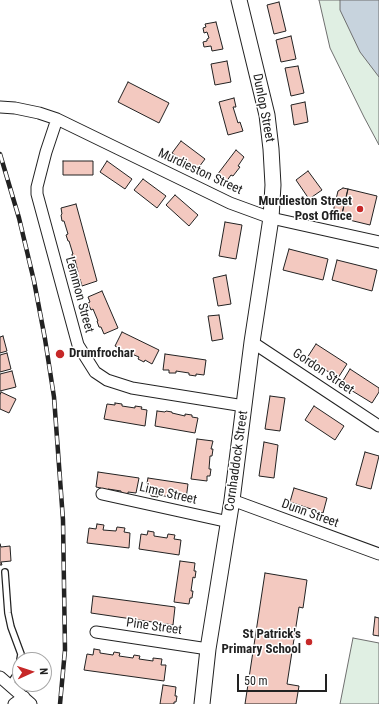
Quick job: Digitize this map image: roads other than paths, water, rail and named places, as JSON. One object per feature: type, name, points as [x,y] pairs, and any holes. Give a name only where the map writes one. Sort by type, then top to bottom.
[{"type":"main road","name":"Dunlop Street","points":[[239,0],[267,115],[273,185],[271,218]]},
{"type":"main road","name":"Cornhaddock Street","points":[[202,704],[208,649],[229,522],[252,342],[271,218]]},
{"type":"street","name":"Murdieston Street","points":[[0,107],[15,108],[57,119],[230,203],[271,218],[379,242]]},
{"type":"street","name":"Lemmon Street","points":[[57,119],[46,152],[37,187],[37,194],[78,345],[95,372],[107,380],[132,388],[244,406]]},
{"type":"street","name":"Gordon Street","points":[[252,342],[379,426]]},
{"type":"street","name":"Lime Street","points":[[102,494],[229,522]]},
{"type":"street","name":"Dunn Street","points":[[232,500],[379,554]]},
{"type":"street","name":"Pine Street","points":[[96,632],[208,649]]},
{"type":"street","points":[[0,677],[9,685],[23,702]]},
{"type":"lane","points":[[5,572],[8,613],[11,627],[20,652]]},
{"type":"lane","points":[[9,685],[12,681]]},
{"type":"railway","points":[[0,154],[19,218],[34,281],[54,397],[63,520],[65,650],[60,704]]},
{"type":"place","name":"Murdieston Street Post Office","points":[[360,209]]},
{"type":"place","name":"Drumfrochar","points":[[60,354]]},
{"type":"place","name":"St Patrick's Primary School","points":[[309,642]]}]
